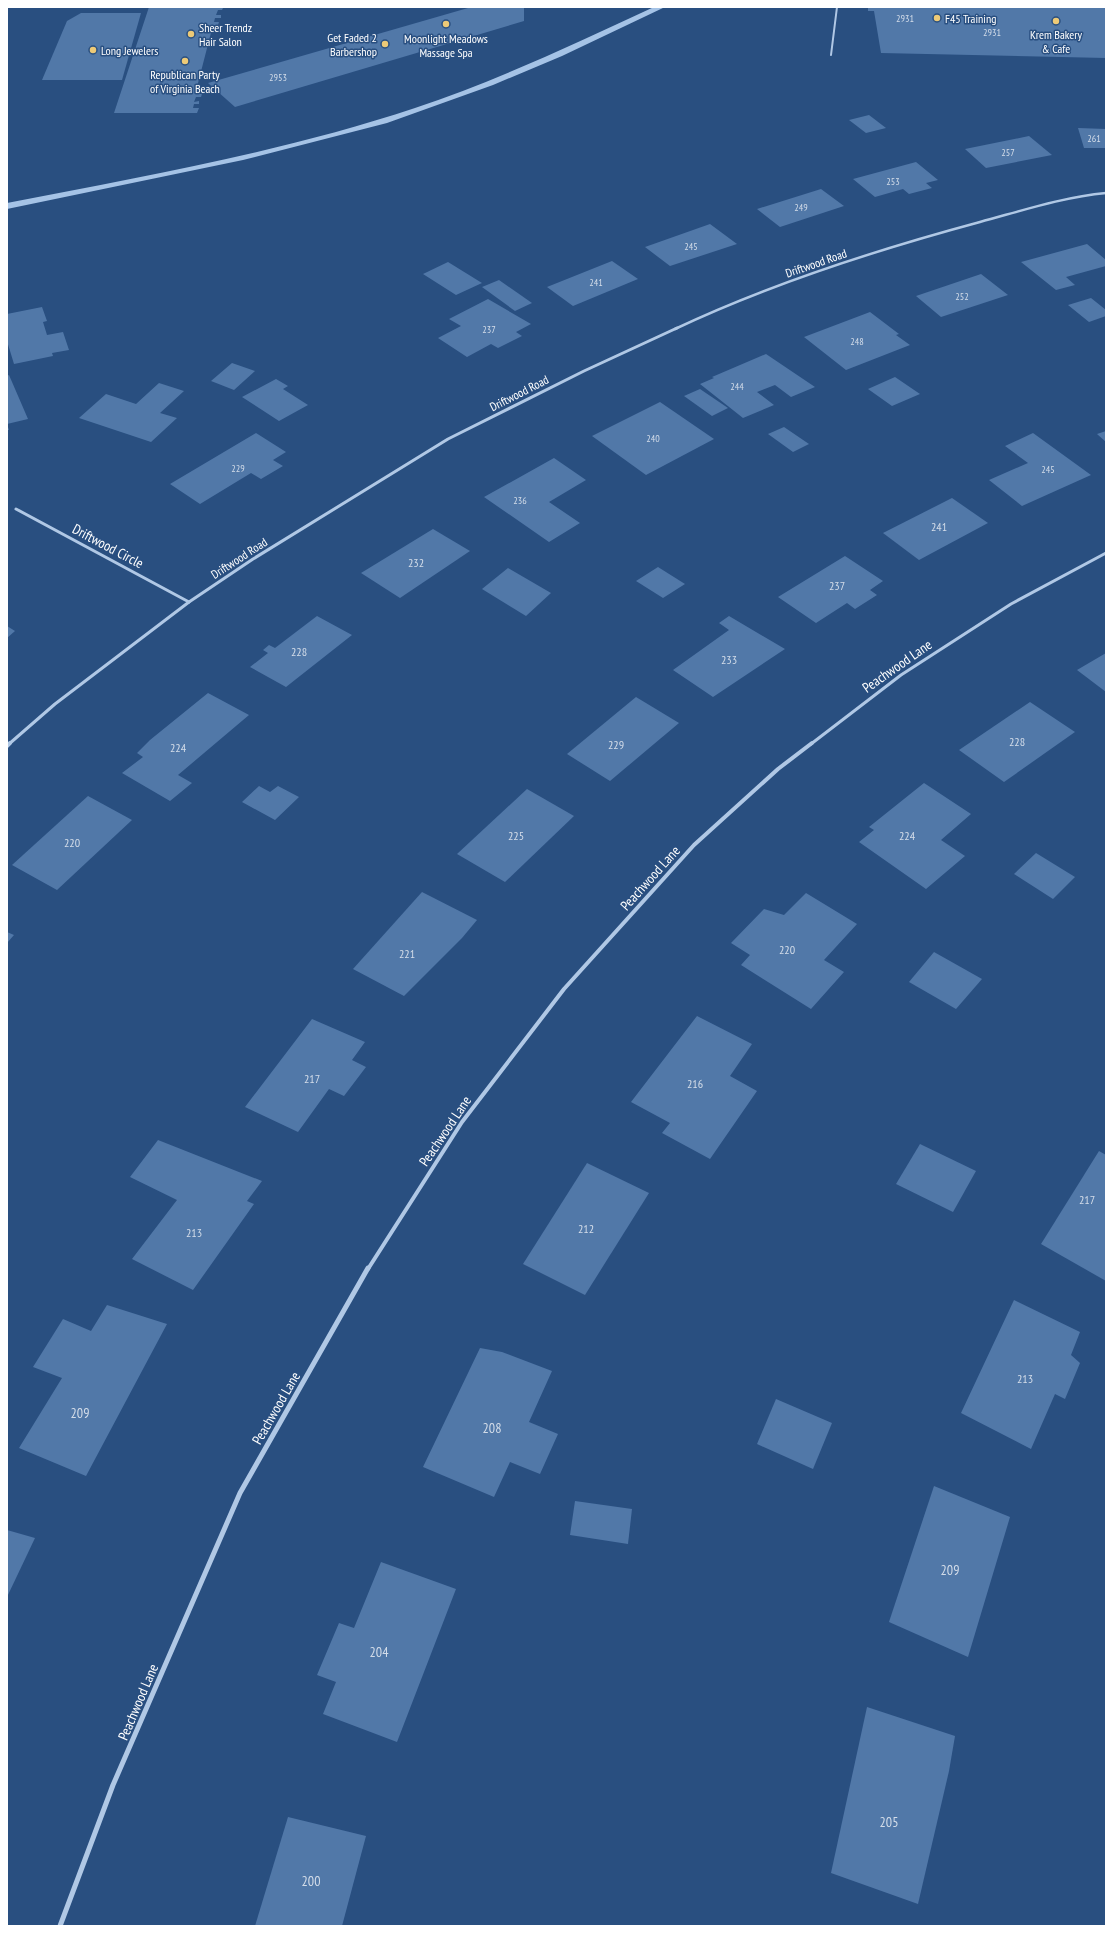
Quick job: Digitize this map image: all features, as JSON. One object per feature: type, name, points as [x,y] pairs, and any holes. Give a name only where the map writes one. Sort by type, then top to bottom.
[{"type":"street","name":"Driftwood Road","points":[[7,746],[55,704],[189,602],[253,559],[448,439],[584,371],[702,316],[804,276],[885,249],[1077,196],[1106,193]]},
{"type":"street","name":"Driftwood Circle","points":[[16,509],[189,602]]},
{"type":"street","name":"Peachwood Lane","points":[[60,1926],[113,1785],[240,1493],[369,1267],[462,1122],[564,989],[694,845],[778,769],[901,675],[1011,604],[1106,553]]},
{"type":"lane","points":[[831,55],[837,7]]},
{"type":"building","points":[[149,7],[223,8],[222,10],[218,10],[216,15],[221,15],[221,18],[215,18],[214,22],[219,22],[218,25],[213,25],[197,87],[203,87],[203,90],[197,90],[196,94],[202,94],[201,97],[196,97],[194,102],[199,101],[199,104],[194,104],[193,108],[199,108],[197,113],[114,113]]},
{"type":"building","points":[[868,7],[1106,8],[1106,58],[881,53],[874,11],[868,11]]},
{"type":"building","points":[[468,8],[524,8],[524,21],[235,107],[208,83]]},
{"type":"building","name":"Long Jewelers","points":[[81,13],[141,13],[122,80],[42,80],[67,21]]},
{"type":"building","points":[[869,115],[886,128],[866,133],[849,120]]},
{"type":"building","points":[[1078,128],[1106,129],[1106,148],[1084,148]]},
{"type":"building","points":[[1029,136],[1052,155],[986,168],[965,149]]},
{"type":"building","points":[[916,162],[938,180],[926,183],[932,188],[909,194],[903,189],[875,197],[853,179]]},
{"type":"building","points":[[821,189],[844,206],[780,227],[757,209]]},
{"type":"building","points":[[710,224],[737,244],[670,266],[645,247]]},
{"type":"building","points":[[1087,244],[1106,260],[1106,266],[1066,277],[1075,285],[1056,290],[1021,262]]},
{"type":"building","points":[[612,261],[638,279],[573,306],[547,287]]},
{"type":"building","points":[[448,262],[482,283],[456,295],[423,274]]},
{"type":"building","points":[[981,274],[1008,295],[941,317],[916,296]]},
{"type":"building","points":[[499,280],[532,303],[515,311],[482,287]]},
{"type":"building","points":[[1091,298],[1106,310],[1106,316],[1089,322],[1068,305]]},
{"type":"building","points":[[488,299],[531,324],[516,332],[522,336],[498,348],[491,344],[467,357],[438,338],[461,326],[449,319]]},
{"type":"building","points":[[42,307],[47,321],[43,322],[47,335],[63,332],[69,350],[52,353],[53,356],[14,364],[7,341],[7,314]]},
{"type":"building","points":[[870,312],[899,334],[896,335],[910,345],[846,370],[804,337]]},
{"type":"building","points":[[766,354],[815,387],[791,397],[775,385],[757,392],[774,405],[743,418],[700,384],[714,378],[712,377]]},
{"type":"building","points":[[232,363],[255,371],[234,390],[211,381]]},
{"type":"building","points":[[9,375],[28,419],[7,424],[7,376]]},
{"type":"building","points":[[895,377],[920,394],[892,406],[868,389]]},
{"type":"building","points":[[276,379],[288,386],[283,389],[308,405],[279,421],[242,397]]},
{"type":"building","points":[[159,383],[184,391],[160,413],[177,418],[151,442],[79,418],[106,394],[136,404]]},
{"type":"building","points":[[700,389],[728,408],[712,416],[684,396]]},
{"type":"building","points":[[660,402],[714,439],[646,475],[592,436]]},
{"type":"building","points":[[784,427],[809,444],[793,452],[768,434]]},
{"type":"building","points":[[1106,431],[1106,442],[1097,434]]},
{"type":"building","points":[[256,433],[286,452],[273,460],[283,466],[261,479],[251,473],[200,504],[170,484]]},
{"type":"building","points":[[1033,433],[1091,475],[1022,506],[989,480],[1028,463],[1005,446]]},
{"type":"building","points":[[554,458],[586,480],[549,502],[580,523],[549,542],[484,497]]},
{"type":"building","points":[[952,498],[988,523],[919,560],[883,533]]},
{"type":"building","points":[[433,529],[470,551],[400,598],[361,573]]},
{"type":"building","points":[[845,556],[883,581],[870,590],[877,595],[855,609],[847,603],[816,623],[778,597]]},
{"type":"building","points":[[658,567],[685,584],[663,598],[636,581]]},
{"type":"building","points":[[508,568],[551,593],[526,616],[482,589]]},
{"type":"building","points":[[317,616],[352,635],[286,687],[250,667],[268,653],[263,650],[269,645],[275,648]]},
{"type":"building","points":[[729,616],[785,649],[713,697],[673,670],[729,630],[719,623]]},
{"type":"building","points":[[7,626],[15,631],[7,638]]},
{"type":"building","points":[[1106,653],[1106,692],[1077,670]]},
{"type":"building","points":[[208,693],[249,715],[178,775],[192,783],[170,801],[122,773],[143,757],[137,753],[150,740]]},
{"type":"building","points":[[636,697],[679,723],[610,781],[567,754]]},
{"type":"building","points":[[1030,702],[1075,732],[1004,782],[959,750]]},
{"type":"building","points":[[924,783],[971,814],[941,840],[965,856],[926,889],[859,842],[874,830],[869,827]]},
{"type":"building","points":[[259,786],[270,792],[278,786],[299,797],[275,820],[242,802]]},
{"type":"building","points":[[527,789],[574,816],[505,882],[457,854]]},
{"type":"building","points":[[88,796],[132,820],[57,890],[12,865]]},
{"type":"building","points":[[1036,853],[1075,877],[1053,899],[1014,874]]},
{"type":"building","points":[[422,892],[477,920],[462,938],[404,996],[353,969]]},
{"type":"building","points":[[806,893],[857,924],[824,960],[844,972],[811,1009],[741,965],[750,955],[731,943],[764,909],[784,915]]},
{"type":"building","points":[[7,932],[14,935],[7,943]]},
{"type":"building","points":[[934,952],[982,979],[956,1009],[909,982]]},
{"type":"building","points":[[697,1016],[752,1044],[730,1076],[757,1091],[710,1159],[662,1133],[670,1123],[631,1102]]},
{"type":"building","points":[[312,1019],[365,1042],[352,1060],[366,1067],[344,1096],[329,1089],[298,1132],[245,1107]]},
{"type":"building","points":[[158,1140],[262,1181],[247,1201],[254,1204],[193,1290],[132,1259],[177,1200],[130,1177]]},
{"type":"building","points":[[920,1144],[976,1171],[953,1212],[896,1184]]},
{"type":"building","points":[[1099,1151],[1106,1155],[1106,1281],[1041,1244]]},
{"type":"building","points":[[587,1163],[649,1193],[585,1295],[523,1264]]},
{"type":"building","points":[[1014,1300],[1080,1332],[1071,1355],[1080,1363],[1065,1399],[1055,1394],[1031,1449],[961,1413]]},
{"type":"building","points":[[107,1305],[167,1324],[86,1476],[19,1448],[62,1378],[33,1367],[63,1319],[91,1331]]},
{"type":"building","points":[[480,1348],[502,1352],[552,1371],[529,1422],[558,1434],[540,1474],[510,1462],[494,1497],[423,1467]]},
{"type":"building","points":[[776,1399],[832,1423],[813,1469],[757,1444]]},
{"type":"building","points":[[934,1486],[1010,1517],[968,1657],[889,1622]]},
{"type":"building","points":[[575,1501],[632,1509],[628,1544],[570,1535]]},
{"type":"building","points":[[7,1530],[35,1538],[7,1597]]},
{"type":"building","points":[[381,1562],[456,1589],[397,1742],[323,1714],[336,1682],[317,1675],[339,1623],[354,1628]]},
{"type":"building","points":[[867,1707],[955,1736],[949,1771],[918,1904],[831,1873]]},
{"type":"building","points":[[288,1817],[366,1836],[342,1926],[255,1926]]},
{"type":"waterway","points":[[7,206],[243,158],[384,121],[455,97],[524,69],[661,7]]},
{"type":"place","name":"F45 Training","points":[[937,18]]},
{"type":"place","name":"Krem Bakery & Cafe","points":[[1056,21]]},
{"type":"place","name":"Moonlight Meadows Massage Spa","points":[[446,24]]},
{"type":"place","name":"Sheer Trendz Hair Salon","points":[[191,34]]},
{"type":"place","name":"Get Faded 2 Barbershop","points":[[385,44]]},
{"type":"place","name":"Long Jewelers","points":[[93,50]]},
{"type":"place","name":"Republican Party of Virginia Beach","points":[[185,61]]}]
